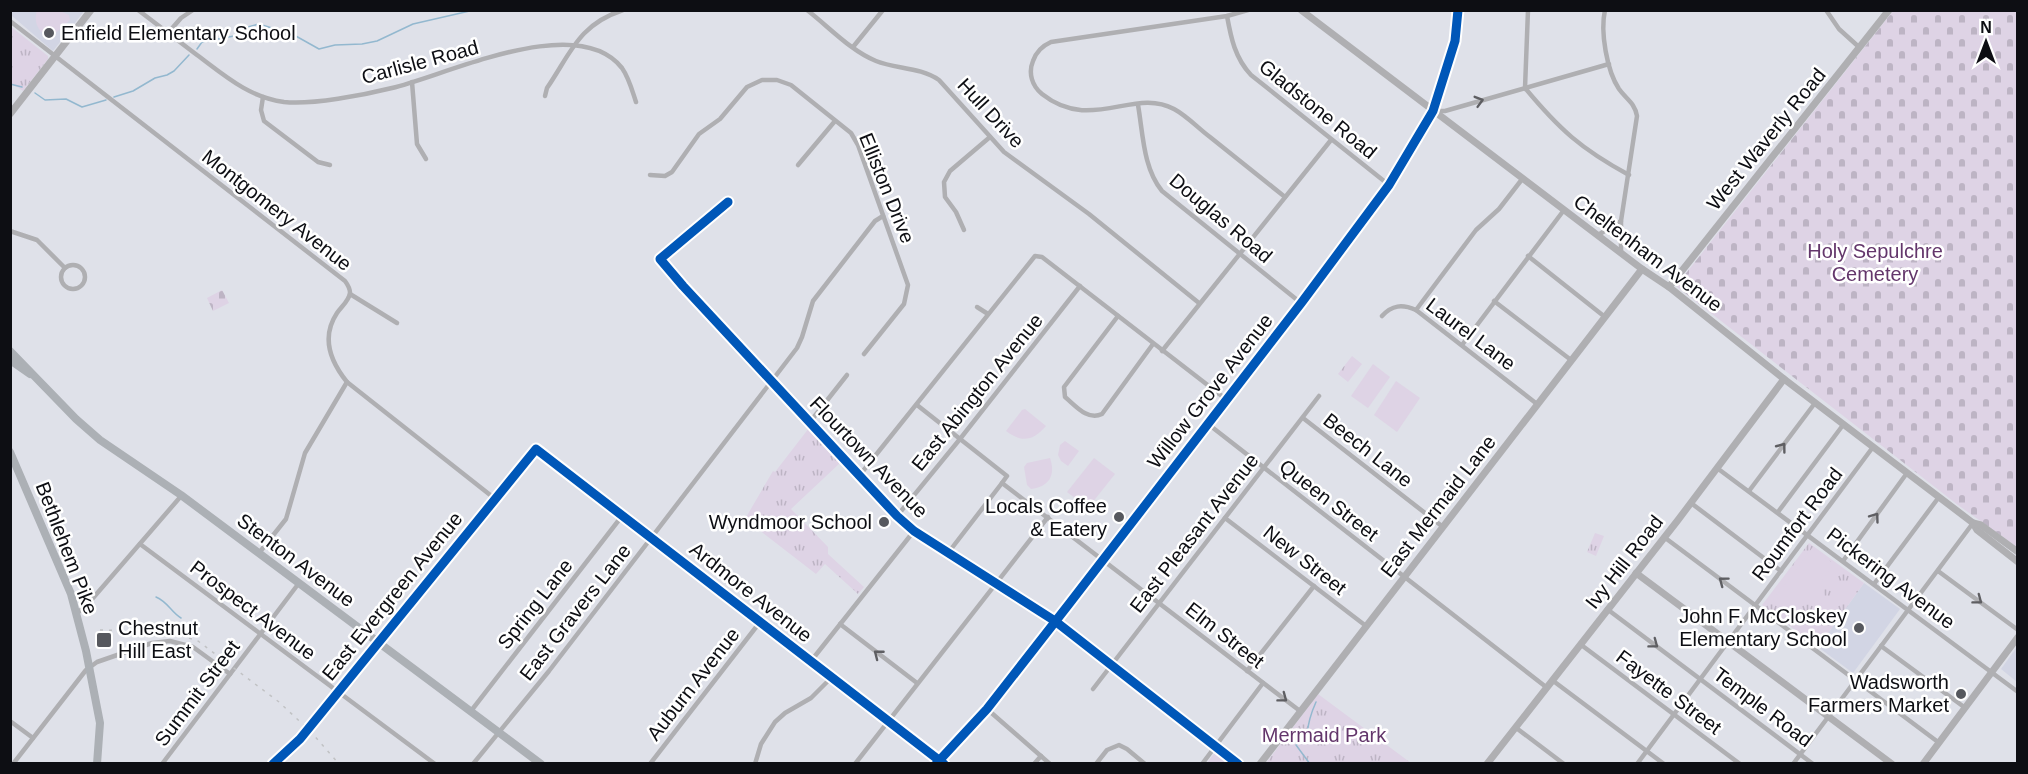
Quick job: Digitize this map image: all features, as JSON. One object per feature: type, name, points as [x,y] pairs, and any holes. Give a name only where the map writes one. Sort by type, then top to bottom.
[{"type":"main road","name":"Stenton Avenue","points":[[10,351],[22,360],[36,378],[94,435],[182,495],[541,764]]},
{"type":"main road","name":"Stenton Avenue","points":[[10,360],[36,378]]},
{"type":"main road","name":"Bethlehem Pike","points":[[10,453],[15,472],[70,591],[90,666],[100,727],[97,764]]},
{"type":"street","points":[[10,114],[91,10]]},
{"type":"street","name":"Carlisle Road","points":[[138,10],[235,84],[263,97],[285,102],[309,102],[392,88],[456,67],[554,44],[575,45],[605,55],[618,64],[630,82],[636,102]]},
{"type":"street","points":[[168,33],[193,10]]},
{"type":"street","points":[[545,96],[547,88],[580,36],[592,25],[623,10]]},
{"type":"street","name":"Hull Drive","points":[[807,10],[867,57],[880,63],[935,77],[990,137],[1016,161],[1089,214],[1199,303]]},
{"type":"street","points":[[853,47],[883,10]]},
{"type":"street","points":[[1248,10],[1227,16],[1048,44],[1038,51],[1032,64],[1031,78],[1040,93],[1059,105],[1084,111],[1155,103],[1173,109],[1285,197]]},
{"type":"street","name":"Cheltenham Avenue","points":[[1301,10],[1642,269],[1669,287],[1784,379],[1973,523],[1977,530],[2018,562]]},
{"type":"street","name":"Willow Grove Avenue","points":[[939,762],[987,710],[1227,400],[1389,185],[1433,111],[1455,41],[1458,10]]},
{"type":"street","points":[[1528,10],[1525,88],[1551,120],[1565,133],[1598,158],[1629,175]]},
{"type":"street","points":[[1605,10],[1603,33],[1610,64],[1617,85],[1637,112],[1621,221],[1621,253]]},
{"type":"street","points":[[1826,10],[1839,29],[1860,48]]},
{"type":"street","name":"West Waverly Road","points":[[1669,287],[1889,10]]},
{"type":"street","name":"Gladstone Road","points":[[1227,16],[1233,48],[1247,71],[1389,185]]},
{"type":"street","name":"Montgomery Avenue","points":[[10,21],[341,277],[348,284],[350,294],[334,319],[328,340],[334,365],[347,382],[494,498]]},
{"type":"street","points":[[1433,111],[1445,111],[1610,64]]},
{"type":"street","name":"Elliston Drive","points":[[650,175],[662,176],[672,172],[695,138],[720,119],[747,87],[758,81],[777,80],[791,85],[851,134],[858,145],[908,285],[908,294],[904,303],[864,354]]},
{"type":"street","points":[[412,82],[417,144],[426,159]]},
{"type":"street","points":[[263,97],[261,110],[264,121],[318,162],[330,165]]},
{"type":"street","name":"Douglas Road","points":[[1138,105],[1148,162],[1158,185],[1166,196],[1301,303]]},
{"type":"street","points":[[798,165],[835,121]]},
{"type":"street","points":[[964,230],[945,196],[944,182],[950,171],[990,137]]},
{"type":"street","points":[[1162,351],[1331,140]]},
{"type":"street","points":[[1416,310],[1476,230],[1499,209],[1523,178]]},
{"type":"street","name":"Flourtown Avenue","points":[[728,202],[660,259],[897,516],[914,531],[1055,621],[1238,764]]},
{"type":"street","points":[[1461,345],[1564,210]]},
{"type":"street","name":"East Gravers Lane","points":[[473,764],[549,671],[772,381],[800,342],[813,301],[875,221],[884,216]]},
{"type":"street","points":[[1598,235],[1621,221]]},
{"type":"street","points":[[10,231],[37,240],[65,268]]},
{"type":"street","points":[[860,476],[1035,256],[1042,257],[1227,400]]},
{"type":"street","points":[[1528,256],[1605,317]]},
{"type":"street","points":[[73,265],[81,267],[85,278],[82,286],[71,289],[63,284],[61,276],[65,268],[73,265]]},
{"type":"street","name":"East Mermaid Lane","points":[[1260,764],[1642,269]]},
{"type":"street","name":"East Abington Avenue","points":[[897,516],[1080,286]]},
{"type":"street","points":[[350,294],[397,324]]},
{"type":"street","points":[[1494,301],[1571,360]]},
{"type":"street","points":[[977,306],[988,314]]},
{"type":"street","name":"Laurel Lane","points":[[1382,316],[1397,306],[1416,310],[1537,405]]},
{"type":"street","points":[[1118,316],[1064,387],[1065,397],[1072,403],[1089,416],[1101,414],[1153,344]]},
{"type":"street","points":[[810,422],[847,375]]},
{"type":"street","name":"Ivy Hill Road","points":[[1487,764],[1784,379]]},
{"type":"street","points":[[260,553],[286,519],[305,453],[347,382]]},
{"type":"street","name":"East Pleasant Avenue","points":[[1093,689],[1319,396]]},
{"type":"street","points":[[1749,491],[1815,403]]},
{"type":"street","points":[[917,405],[1007,476],[948,553]]},
{"type":"street","name":"Beech Lane","points":[[1303,418],[1443,527]]},
{"type":"street","name":"Queen Street","points":[[1208,424],[1546,687]]},
{"type":"street","points":[[1778,512],[1843,424]]},
{"type":"street","name":"Roumfort Road","points":[[1637,764],[1873,447]]},
{"type":"street","name":"Ardmore Avenue","points":[[536,448],[939,762]]},
{"type":"street","name":"East Evergreen Avenue","points":[[273,764],[310,726],[536,448]]},
{"type":"street","name":"Pickering Avenue","points":[[1717,468],[2018,692]]},
{"type":"street","points":[[1843,561],[1907,473]]},
{"type":"street","name":"Elm Street","points":[[1002,483],[1300,711]]},
{"type":"street","points":[[76,614],[87,605],[182,495]]},
{"type":"street","points":[[1874,584],[1939,497]]},
{"type":"street","points":[[1690,503],[1781,571]]},
{"type":"street","name":"Spring Lane","points":[[471,711],[622,516]]},
{"type":"street","points":[[855,764],[1048,517]]},
{"type":"street","name":"New Street","points":[[1225,518],[1366,626]]},
{"type":"street","points":[[1793,764],[1973,523]]},
{"type":"street","name":"Cheltenham Avenue","points":[[1973,523],[1981,525],[2018,552]]},
{"type":"street","points":[[811,661],[914,531]]},
{"type":"street","points":[[1664,537],[1938,742]]},
{"type":"street","name":"Prospect Avenue","points":[[140,544],[435,764]]},
{"type":"street","points":[[1938,571],[2018,630]]},
{"type":"street","points":[[1636,573],[1892,764]]},
{"type":"street","name":"Summit Street","points":[[162,764],[299,583]]},
{"type":"street","points":[[1247,671],[1314,586]]},
{"type":"street","name":"Temple Road","points":[[1607,609],[1813,764]]},
{"type":"street","name":"Auburn Avenue","points":[[650,764],[760,622]]},
{"type":"street","points":[[840,624],[917,683]]},
{"type":"street","points":[[1923,764],[2018,637]]},
{"type":"street","points":[[13,764],[90,666],[152,643],[173,641],[191,646],[231,673]]},
{"type":"street","name":"Fayette Street","points":[[1580,644],[1740,764]]},
{"type":"street","points":[[1881,645],[1964,707]]},
{"type":"street","points":[[755,764],[761,744],[775,722],[790,709],[811,698],[832,677]]},
{"type":"street","points":[[1552,680],[1664,764]]},
{"type":"street","points":[[1202,764],[1263,683]]},
{"type":"street","points":[[987,710],[1050,764]]},
{"type":"street","points":[[10,721],[33,738]]},
{"type":"street","points":[[1515,727],[1564,764]]},
{"type":"street","points":[[1096,764],[1107,750],[1119,745],[1145,764]]},
{"type":"street","points":[[1034,764],[1041,756]]},
{"type":"shaded area","name":"Enfield Elementary School","points":[[10,11],[84,11],[53,51],[11,15]]},
{"type":"shaded area","name":"John F. McCloskey Elementary School","points":[[1864,583],[1900,609],[1853,673],[1818,647]]},
{"type":"shaded area","points":[[2017,647],[2017,682],[2001,669]]},
{"type":"green space","points":[[37,10],[60,11],[69,15],[70,20],[49,39],[38,27]]},
{"type":"green space","name":"Holy Sepulchre Cemetery","points":[[1893,11],[2017,11],[2017,547],[1958,505],[1676,286]]},
{"type":"green space","points":[[10,26],[48,56],[23,91],[11,83]]},
{"type":"green space","points":[[222,290],[229,303],[213,311],[207,298]]},
{"type":"green space","points":[[1352,356],[1362,364],[1348,382],[1338,374]]},
{"type":"green space","points":[[1373,364],[1390,377],[1368,408],[1351,396]]},
{"type":"green space","points":[[1396,381],[1420,398],[1397,432],[1374,415]]},
{"type":"green space","points":[[1025,409],[1046,426],[1037,435],[1022,439],[1006,431]]},
{"type":"green space","points":[[809,428],[840,463],[791,509],[828,547],[828,554],[864,587],[858,594],[825,564],[816,574],[745,519],[773,471],[775,472]]},
{"type":"green space","points":[[1065,441],[1079,451],[1068,466],[1061,461],[1058,455],[1060,445]]},
{"type":"green space","points":[[1050,458],[1052,470],[1050,479],[1042,486],[1031,489],[1027,485],[1024,467],[1027,463]]},
{"type":"green space","points":[[1094,458],[1115,474],[1088,508],[1067,492]]},
{"type":"green space","points":[[1595,533],[1604,536],[1596,556],[1587,552]]},
{"type":"green space","points":[[1809,543],[1864,583],[1818,647],[1762,605]]},
{"type":"green space","points":[[1812,548],[1834,564],[1822,580],[1825,599],[1823,603],[1803,605],[1795,616],[1773,600],[1789,579],[1789,572],[1795,571]]},
{"type":"green space","name":"Mermaid Park","points":[[1318,694],[1411,763],[1268,763]]},
{"type":"green space","name":"Mermaid Park","points":[[1216,751],[1233,763],[1207,763]]},
{"type":"waterway","points":[[197,49],[202,42],[234,36],[248,27],[259,24],[294,35],[319,49],[335,45],[362,44],[377,41],[413,24],[474,10]]},
{"type":"waterway","points":[[114,97],[133,91],[155,78],[167,75],[189,55]]},
{"type":"waterway","points":[[10,84],[22,87]]},
{"type":"waterway","points":[[35,93],[45,100],[66,99],[82,107],[106,100]]},
{"type":"waterway","points":[[156,597],[181,618]]},
{"type":"waterway","points":[[1310,764],[1296,745],[1307,735],[1316,702]]},
{"type":"railway","points":[[100,630],[171,632],[198,641],[279,702],[312,733],[339,764]]},
{"type":"cycle path","points":[[936,764],[987,709],[1302,302],[1389,185],[1433,111],[1455,41],[1458,10]]},
{"type":"cycle path","points":[[728,202],[660,259],[683,286],[897,516],[914,531],[1055,621],[1238,764]]},
{"type":"cycle path","points":[[273,764],[300,739],[536,449],[944,764]]},
{"type":"place","name":"Enfield Elementary School","points":[[49,33]]},
{"type":"place","name":"Locals Coffee & Eatery","points":[[1119,517]]},
{"type":"place","name":"Wyndmoor School","points":[[884,522]]},
{"type":"place","name":"John F. McCloskey Elementary School","points":[[1859,628]]},
{"type":"place","name":"Chestnut Hill East","points":[[104,640]]},
{"type":"place","name":"Wadsworth Farmers Market","points":[[1961,694]]}]
